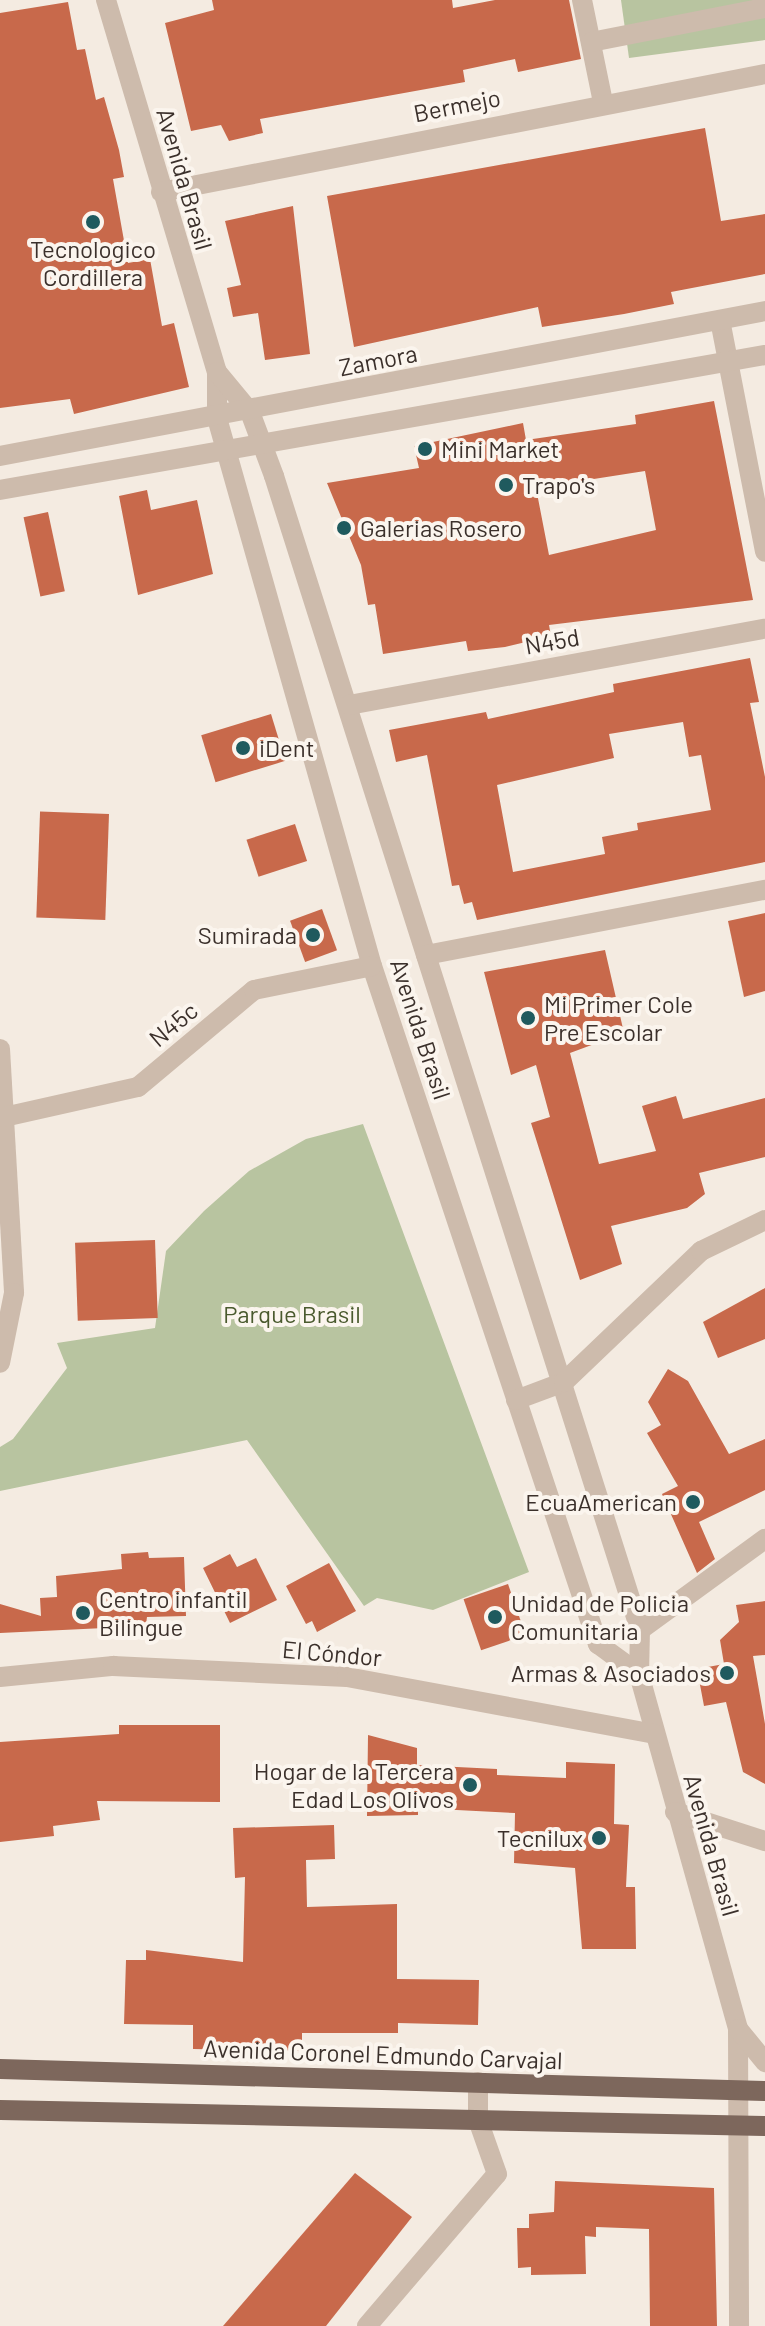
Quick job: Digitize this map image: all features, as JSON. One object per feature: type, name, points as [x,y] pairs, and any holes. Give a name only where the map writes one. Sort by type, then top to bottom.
[{"type":"main road","name":"Avenida Coronel Edmundo Carvajal","points":[[0,2069],[765,2091]]},
{"type":"main road","points":[[0,2110],[765,2126]]},
{"type":"street","name":"Avenida Brasil","points":[[106,0],[217,372],[217,418],[372,966],[598,1644],[639,1674]]},
{"type":"street","points":[[582,0],[603,102]]},
{"type":"street","points":[[591,42],[765,8]]},
{"type":"street","name":"Bermejo","points":[[161,192],[603,102],[765,74]]},
{"type":"street","name":"Zamora","points":[[0,456],[250,412],[765,311]]},
{"type":"street","points":[[720,320],[765,552]]},
{"type":"street","points":[[0,490],[765,355]]},
{"type":"street","name":"Avenida Brasil","points":[[217,372],[250,412],[262,445],[349,705],[640,1630],[639,1674],[738,2029],[739,2326]]},
{"type":"street","name":"N45d","points":[[349,705],[765,629]]},
{"type":"street","points":[[426,955],[765,890]]},
{"type":"street","name":"N45c","points":[[4,1117],[138,1087],[254,990],[372,966]]},
{"type":"street","points":[[0,1049],[14,1293],[0,1363]]},
{"type":"street","points":[[516,1400],[564,1382],[701,1251],[765,1220]]},
{"type":"street","points":[[640,1630],[765,1539]]},
{"type":"street","name":"El Cóndor","points":[[0,1677],[113,1666],[347,1677],[655,1734]]},
{"type":"street","points":[[675,1812],[765,1841]]},
{"type":"street","name":"Avenida Brasil","points":[[738,2029],[765,2062]]},
{"type":"street","points":[[367,2326],[497,2174],[478,2120],[478,2082]]},
{"type":"green space","points":[[621,0],[765,0],[765,40],[629,58]]},
{"type":"green space","name":"Parque Brasil","points":[[363,1124],[529,1572],[433,1610],[377,1598],[364,1606],[247,1440],[0,1491],[0,1447],[13,1439],[67,1368],[57,1343],[155,1328],[166,1251],[204,1211],[249,1171],[306,1139]]},
{"type":"building","points":[[212,0],[452,0],[453,8],[495,0],[569,0],[581,59],[518,72],[515,59],[463,70],[465,82],[260,119],[263,133],[229,141],[221,125],[191,131],[165,23],[214,10]]},
{"type":"building","points":[[68,2],[77,50],[85,49],[96,100],[104,97],[119,150],[124,177],[113,179],[128,263],[150,259],[162,326],[174,323],[189,387],[74,414],[70,399],[0,408],[0,13]]},
{"type":"building","points":[[705,128],[721,221],[765,214],[765,274],[671,292],[674,304],[624,314],[542,327],[538,307],[354,347],[327,196]]},
{"type":"building","points":[[293,206],[310,354],[265,360],[258,313],[233,317],[227,288],[241,285],[225,221]]},
{"type":"building","points":[[714,401],[753,600],[549,625],[551,636],[505,647],[468,651],[466,641],[383,654],[375,604],[368,605],[361,565],[327,483],[419,468],[414,446],[523,423],[526,440],[636,424],[635,415]],"holes":[[[645,471],[656,530],[549,555],[536,488]]]},
{"type":"building","points":[[147,490],[151,510],[197,500],[213,574],[138,595],[119,496]]},
{"type":"building","points":[[48,512],[65,591],[40,596],[24,517]]},
{"type":"building","points":[[750,658],[759,702],[750,703],[765,777],[765,862],[477,920],[472,902],[464,904],[459,885],[452,886],[427,755],[396,762],[389,730],[486,712],[488,719],[614,692],[613,684]],"holes":[[[683,722],[689,757],[701,755],[711,810],[637,823],[638,830],[602,837],[605,854],[513,872],[497,785],[614,758],[609,734]]]},
{"type":"building","name":"iDent","points":[[271,714],[285,761],[216,782],[201,735]]},
{"type":"building","points":[[40,812],[109,814],[105,920],[36,918]]},
{"type":"building","points":[[295,824],[307,861],[259,877],[246,840]]},
{"type":"building","name":"Sumirada","points":[[322,909],[337,950],[305,962],[290,921]]},
{"type":"building","points":[[765,913],[765,991],[744,997],[728,921]]},
{"type":"building","points":[[605,950],[624,1033],[570,1053],[599,1164],[656,1151],[642,1106],[676,1096],[683,1119],[765,1098],[765,1157],[699,1173],[705,1194],[687,1208],[611,1226],[622,1264],[580,1280],[531,1123],[550,1117],[536,1065],[511,1075],[484,972]]},
{"type":"building","points":[[155,1240],[158,1318],[78,1321],[75,1243]]},
{"type":"building","points":[[765,1288],[765,1339],[718,1358],[703,1322]]},
{"type":"building","points":[[668,1369],[688,1381],[729,1454],[765,1439],[765,1490],[699,1522],[715,1559],[697,1573],[662,1494],[678,1486],[647,1433],[661,1425],[648,1402]]},
{"type":"building","points":[[148,1552],[149,1558],[184,1557],[186,1616],[147,1617],[146,1624],[125,1627],[0,1633],[0,1604],[41,1616],[40,1598],[57,1597],[56,1576],[122,1569],[121,1554]]},
{"type":"building","points":[[230,1554],[237,1567],[256,1558],[277,1600],[230,1623],[203,1568]]},
{"type":"building","points":[[329,1563],[356,1611],[317,1632],[312,1621],[306,1624],[286,1586]]},
{"type":"building","name":"Unidad de Policia Comunitaria","points":[[508,1584],[526,1635],[481,1650],[464,1599]]},
{"type":"building","points":[[765,1601],[765,1655],[753,1656],[765,1724],[765,1784],[743,1772],[726,1702],[704,1706],[697,1669],[724,1664],[720,1640],[739,1622],[736,1605]]},
{"type":"building","points":[[119,1725],[220,1725],[220,1802],[97,1801],[100,1820],[53,1826],[54,1836],[0,1842],[0,1742],[119,1734]]},
{"type":"building","points":[[368,1735],[417,1748],[417,1765],[497,1769],[497,1775],[566,1778],[566,1762],[615,1764],[614,1824],[629,1825],[626,1887],[635,1887],[636,1949],[582,1949],[575,1868],[514,1863],[515,1813],[418,1808],[418,1815],[367,1816]]},
{"type":"building","points":[[334,1825],[335,1859],[306,1860],[307,1907],[397,1904],[397,1979],[479,1980],[478,2025],[398,2023],[398,2033],[302,2033],[302,2051],[193,2049],[193,2025],[124,2024],[126,1960],[146,1960],[146,1950],[243,1962],[245,1877],[235,1878],[233,1828]]},
{"type":"building","points":[[355,2173],[412,2217],[326,2326],[223,2326]]},
{"type":"building","points":[[555,2181],[714,2188],[717,2326],[650,2326],[649,2229],[596,2227],[596,2237],[585,2236],[586,2274],[531,2275],[531,2267],[518,2268],[517,2228],[529,2228],[529,2214],[554,2212]]},
{"type":"place","name":"Tecnologico Cordillera","points":[[93,222]]},
{"type":"place","name":"Mini Market","points":[[425,449]]},
{"type":"place","name":"Trapo's","points":[[506,485]]},
{"type":"place","name":"Galerias Rosero","points":[[344,528]]},
{"type":"place","name":"iDent","points":[[243,748]]},
{"type":"place","name":"Sumirada","points":[[313,935]]},
{"type":"place","name":"Mi Primer Cole Pre Escolar","points":[[528,1018]]},
{"type":"place","name":"EcuaAmerican","points":[[693,1502]]},
{"type":"place","name":"Centro infantil Bilingue","points":[[83,1613]]},
{"type":"place","name":"Unidad de Policia Comunitaria","points":[[495,1617]]},
{"type":"place","name":"Armas & Asociados","points":[[727,1673]]},
{"type":"place","name":"Hogar de la Tercera Edad Los Olivos","points":[[470,1785]]},
{"type":"place","name":"Tecnilux","points":[[599,1838]]}]
